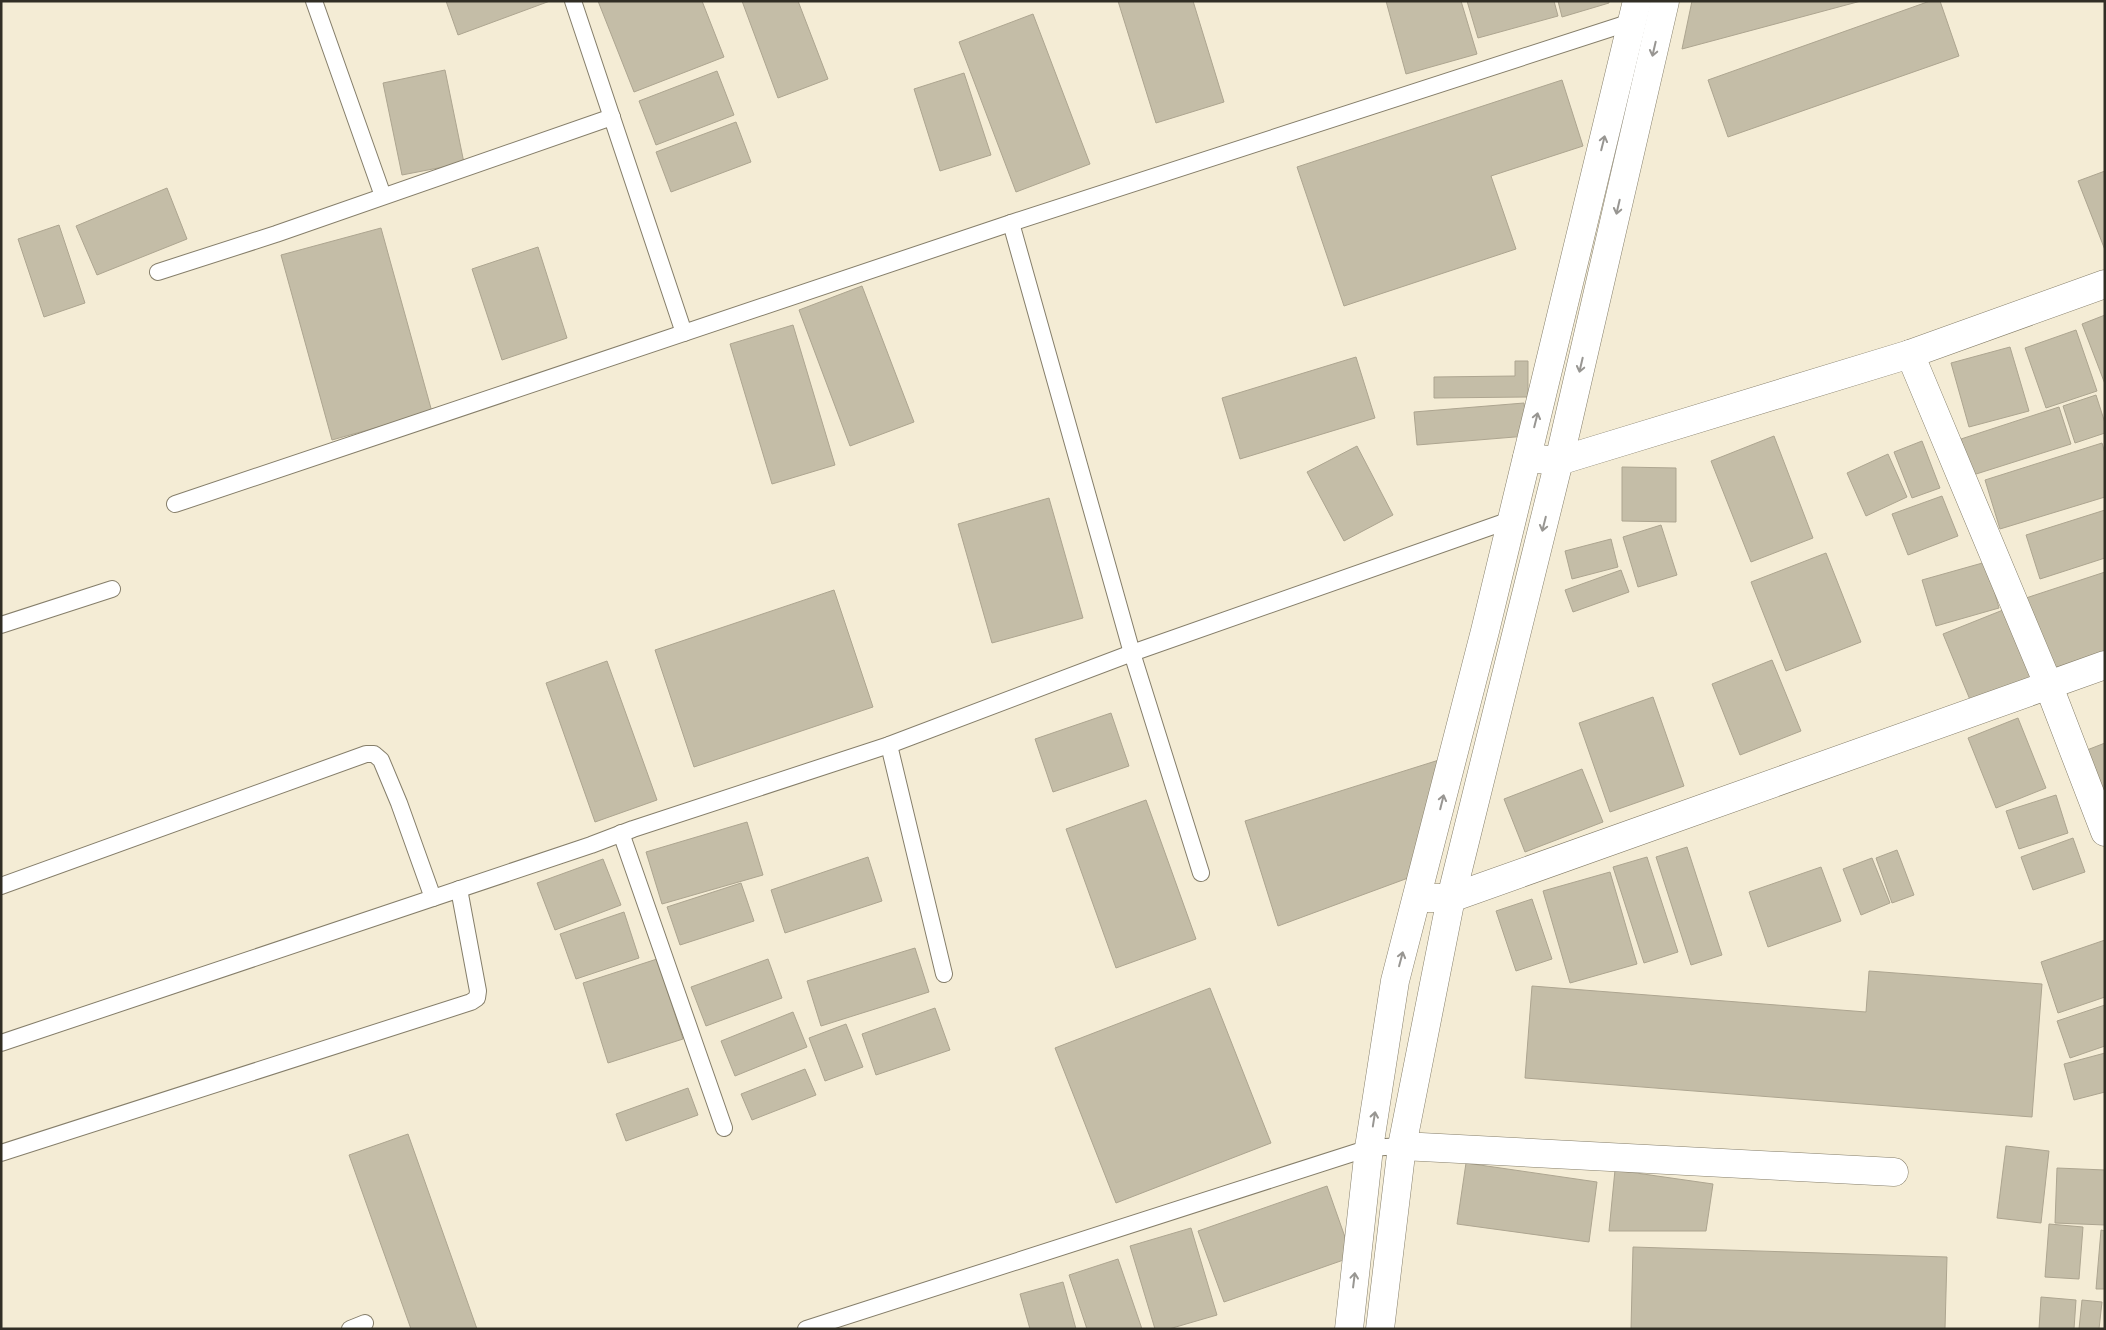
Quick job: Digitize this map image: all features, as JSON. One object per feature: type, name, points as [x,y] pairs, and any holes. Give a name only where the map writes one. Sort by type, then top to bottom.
[{"type":"street","points":[[1380,1329],[1402,1146],[1451,898],[1559,461],[1664,6]]},
{"type":"street","points":[[1349,1329],[1369,1148],[1396,981],[1513,519],[1635,11]]},
{"type":"street","points":[[1573,268],[1602,274]]},
{"type":"street","points":[[1527,458],[1559,461],[1910,354],[2105,284]]},
{"type":"street","points":[[1910,354],[2048,684],[2105,832]]},
{"type":"street","points":[[1417,898],[1451,898],[2105,665]]},
{"type":"street","points":[[1402,1146],[1894,1172]]},
{"type":"lane","points":[[314,1],[384,196]]},
{"type":"lane","points":[[573,1],[684,333]]},
{"type":"lane","points":[[175,504],[1635,11],[1664,6]]},
{"type":"lane","points":[[158,272],[276,234],[612,117]]},
{"type":"lane","points":[[1011,223],[1132,653],[1201,873]]},
{"type":"lane","points":[[1,1043],[591,845],[621,833],[889,745],[1132,653],[1513,519]]},
{"type":"lane","points":[[1,625],[112,589]]},
{"type":"lane","points":[[889,745],[944,974]]},
{"type":"lane","points":[[1,886],[366,754],[374,754],[381,760],[399,803],[433,898]]},
{"type":"lane","points":[[621,833],[724,1128]]},
{"type":"lane","points":[[1,1153],[471,1002],[477,998],[478,991],[459,889]]},
{"type":"lane","points":[[806,1329],[1369,1148],[1402,1146]]},
{"type":"building","points":[[446,1],[550,1],[458,35]]},
{"type":"building","points":[[598,1],[702,1],[724,57],[634,92]]},
{"type":"building","points":[[742,1],[798,1],[828,79],[778,98]]},
{"type":"building","points":[[1118,1],[1193,1],[1224,102],[1156,123]]},
{"type":"building","points":[[1386,1],[1461,1],[1477,54],[1406,74]]},
{"type":"building","points":[[1467,1],[1554,1],[1558,16],[1478,38]]},
{"type":"building","points":[[1558,1],[1609,1],[1609,3],[1562,17]]},
{"type":"building","points":[[1692,1],[1861,1],[1682,49]]},
{"type":"building","points":[[1930,1],[1940,1],[1959,56],[1728,137],[1708,80]]},
{"type":"building","points":[[1033,14],[1090,164],[1016,192],[959,42]]},
{"type":"building","points":[[445,70],[464,163],[402,175],[383,83]]},
{"type":"building","points":[[717,71],[734,115],[656,145],[639,101]]},
{"type":"building","points":[[964,73],[991,155],[940,171],[914,89]]},
{"type":"building","points":[[1562,80],[1583,146],[1491,176],[1516,249],[1344,306],[1297,167]]},
{"type":"building","points":[[736,122],[751,162],[671,192],[656,152]]},
{"type":"building","points":[[2105,171],[2105,250],[2078,181]]},
{"type":"building","points":[[167,188],[187,239],[97,275],[76,226]]},
{"type":"building","points":[[59,225],[85,303],[44,317],[18,239]]},
{"type":"building","points":[[381,228],[432,412],[332,440],[281,255]]},
{"type":"building","points":[[538,247],[567,338],[502,360],[472,269]]},
{"type":"building","points":[[862,286],[914,422],[850,446],[799,310]]},
{"type":"building","points":[[2105,315],[2105,384],[2082,324]]},
{"type":"building","points":[[793,325],[835,465],[772,484],[730,344]]},
{"type":"building","points":[[2076,330],[2097,391],[2046,408],[2025,348]]},
{"type":"building","points":[[2010,347],[2029,411],[1969,427],[1951,363]]},
{"type":"building","points":[[1356,357],[1375,418],[1240,459],[1222,398]]},
{"type":"building","points":[[1515,361],[1528,361],[1528,397],[1434,398],[1434,377],[1515,376]]},
{"type":"building","points":[[2096,395],[2105,423],[2105,433],[2075,443],[2063,406]]},
{"type":"building","points":[[1524,403],[1527,436],[1417,445],[1414,412]]},
{"type":"building","points":[[2059,407],[2071,444],[1973,475],[1961,439]]},
{"type":"building","points":[[1774,436],[1813,538],[1751,562],[1711,461]]},
{"type":"building","points":[[1922,441],[1940,488],[1912,498],[1894,452]]},
{"type":"building","points":[[2102,443],[2105,453],[2105,497],[2000,529],[1985,480]]},
{"type":"building","points":[[1357,446],[1393,515],[1344,541],[1307,472]]},
{"type":"building","points":[[1888,454],[1907,497],[1866,516],[1847,473]]},
{"type":"building","points":[[1622,467],[1676,468],[1676,522],[1622,521]]},
{"type":"building","points":[[1942,496],[1958,536],[1908,555],[1892,514]]},
{"type":"building","points":[[1049,498],[1083,618],[992,643],[958,524]]},
{"type":"building","points":[[2105,510],[2105,558],[2040,579],[2026,535]]},
{"type":"building","points":[[1661,525],[1677,575],[1638,587],[1623,537]]},
{"type":"building","points":[[1611,539],[1618,567],[1572,579],[1565,551]]},
{"type":"building","points":[[1826,553],[1861,642],[1786,671],[1751,582]]},
{"type":"building","points":[[1986,562],[1999,608],[1936,626],[1922,580]]},
{"type":"building","points":[[1621,570],[1629,592],[1573,612],[1565,590]]},
{"type":"building","points":[[2105,572],[2105,652],[2049,670],[2026,598]]},
{"type":"building","points":[[834,590],[873,707],[694,767],[655,650]]},
{"type":"building","points":[[2008,608],[2038,680],[1973,707],[1943,634]]},
{"type":"building","points":[[1772,660],[1801,731],[1740,755],[1712,684]]},
{"type":"building","points":[[607,661],[657,800],[595,822],[546,683]]},
{"type":"building","points":[[1653,697],[1684,786],[1610,812],[1579,723]]},
{"type":"building","points":[[1111,713],[1129,766],[1053,792],[1035,739]]},
{"type":"building","points":[[2018,718],[2046,788],[1996,808],[1968,738]]},
{"type":"building","points":[[2105,743],[2105,799],[2087,750]]},
{"type":"building","points":[[1439,760],[1419,874],[1278,926],[1245,821]]},
{"type":"building","points":[[1582,769],[1603,822],[1525,852],[1504,799]]},
{"type":"building","points":[[2056,795],[2068,833],[2019,849],[2006,811]]},
{"type":"building","points":[[1146,800],[1196,939],[1116,968],[1066,829]]},
{"type":"building","points":[[747,822],[763,875],[662,904],[646,852]]},
{"type":"building","points":[[2073,838],[2085,872],[2033,890],[2021,857]]},
{"type":"building","points":[[1687,847],[1722,955],[1691,965],[1656,857]]},
{"type":"building","points":[[1897,850],[1914,895],[1892,903],[1876,858]]},
{"type":"building","points":[[868,857],[882,901],[785,933],[771,890]]},
{"type":"building","points":[[1647,857],[1678,952],[1644,963],[1613,867]]},
{"type":"building","points":[[1872,858],[1890,903],[1861,915],[1843,869]]},
{"type":"building","points":[[603,859],[621,905],[555,930],[537,883]]},
{"type":"building","points":[[1821,867],[1841,921],[1768,947],[1749,892]]},
{"type":"building","points":[[1610,872],[1637,964],[1570,983],[1543,891]]},
{"type":"building","points":[[741,883],[754,921],[680,945],[667,907]]},
{"type":"building","points":[[1532,899],[1552,959],[1516,971],[1496,911]]},
{"type":"building","points":[[624,912],[639,958],[576,979],[560,934]]},
{"type":"building","points":[[2105,940],[2105,997],[2058,1013],[2041,962]]},
{"type":"building","points":[[915,948],[929,992],[821,1026],[807,981]]},
{"type":"building","points":[[657,959],[683,1039],[608,1063],[583,983]]},
{"type":"building","points":[[768,959],[782,998],[706,1026],[691,987]]},
{"type":"building","points":[[1869,971],[2042,984],[2032,1117],[1525,1078],[1532,986],[1866,1012]]},
{"type":"building","points":[[1210,988],[1271,1143],[1116,1203],[1055,1048]]},
{"type":"building","points":[[2105,1005],[2105,1046],[2070,1058],[2057,1021]]},
{"type":"building","points":[[935,1008],[950,1050],[876,1075],[862,1034]]},
{"type":"building","points":[[793,1012],[807,1047],[735,1076],[721,1041]]},
{"type":"building","points":[[846,1024],[863,1067],[825,1081],[809,1038]]},
{"type":"building","points":[[2105,1053],[2105,1092],[2074,1100],[2064,1064]]},
{"type":"building","points":[[805,1069],[816,1095],[752,1120],[741,1094]]},
{"type":"building","points":[[688,1088],[698,1115],[626,1141],[616,1114]]},
{"type":"building","points":[[408,1134],[477,1329],[411,1329],[349,1155]]},
{"type":"building","points":[[2006,1146],[2049,1151],[2041,1223],[1997,1218]]},
{"type":"building","points":[[1466,1163],[1597,1182],[1589,1242],[1457,1224]]},
{"type":"building","points":[[2057,1168],[2105,1170],[2105,1225],[2055,1223]]},
{"type":"building","points":[[1615,1170],[1713,1184],[1706,1231],[1609,1231]]},
{"type":"building","points":[[1327,1186],[1352,1257],[1224,1302],[1198,1231]]},
{"type":"building","points":[[2049,1224],[2083,1227],[2079,1279],[2045,1277]]},
{"type":"building","points":[[1191,1228],[1217,1315],[1169,1329],[1155,1329],[1130,1246]]},
{"type":"building","points":[[2101,1230],[2105,1231],[2105,1289],[2096,1289]]},
{"type":"building","points":[[1633,1247],[1947,1257],[1945,1329],[1631,1329]]},
{"type":"building","points":[[1118,1259],[1142,1329],[1087,1329],[1069,1275]]},
{"type":"building","points":[[1063,1282],[1076,1329],[1030,1329],[1020,1294]]},
{"type":"building","points":[[2041,1297],[2076,1300],[2074,1329],[2039,1329]]},
{"type":"building","points":[[2082,1300],[2102,1302],[2099,1329],[2079,1329]]}]
